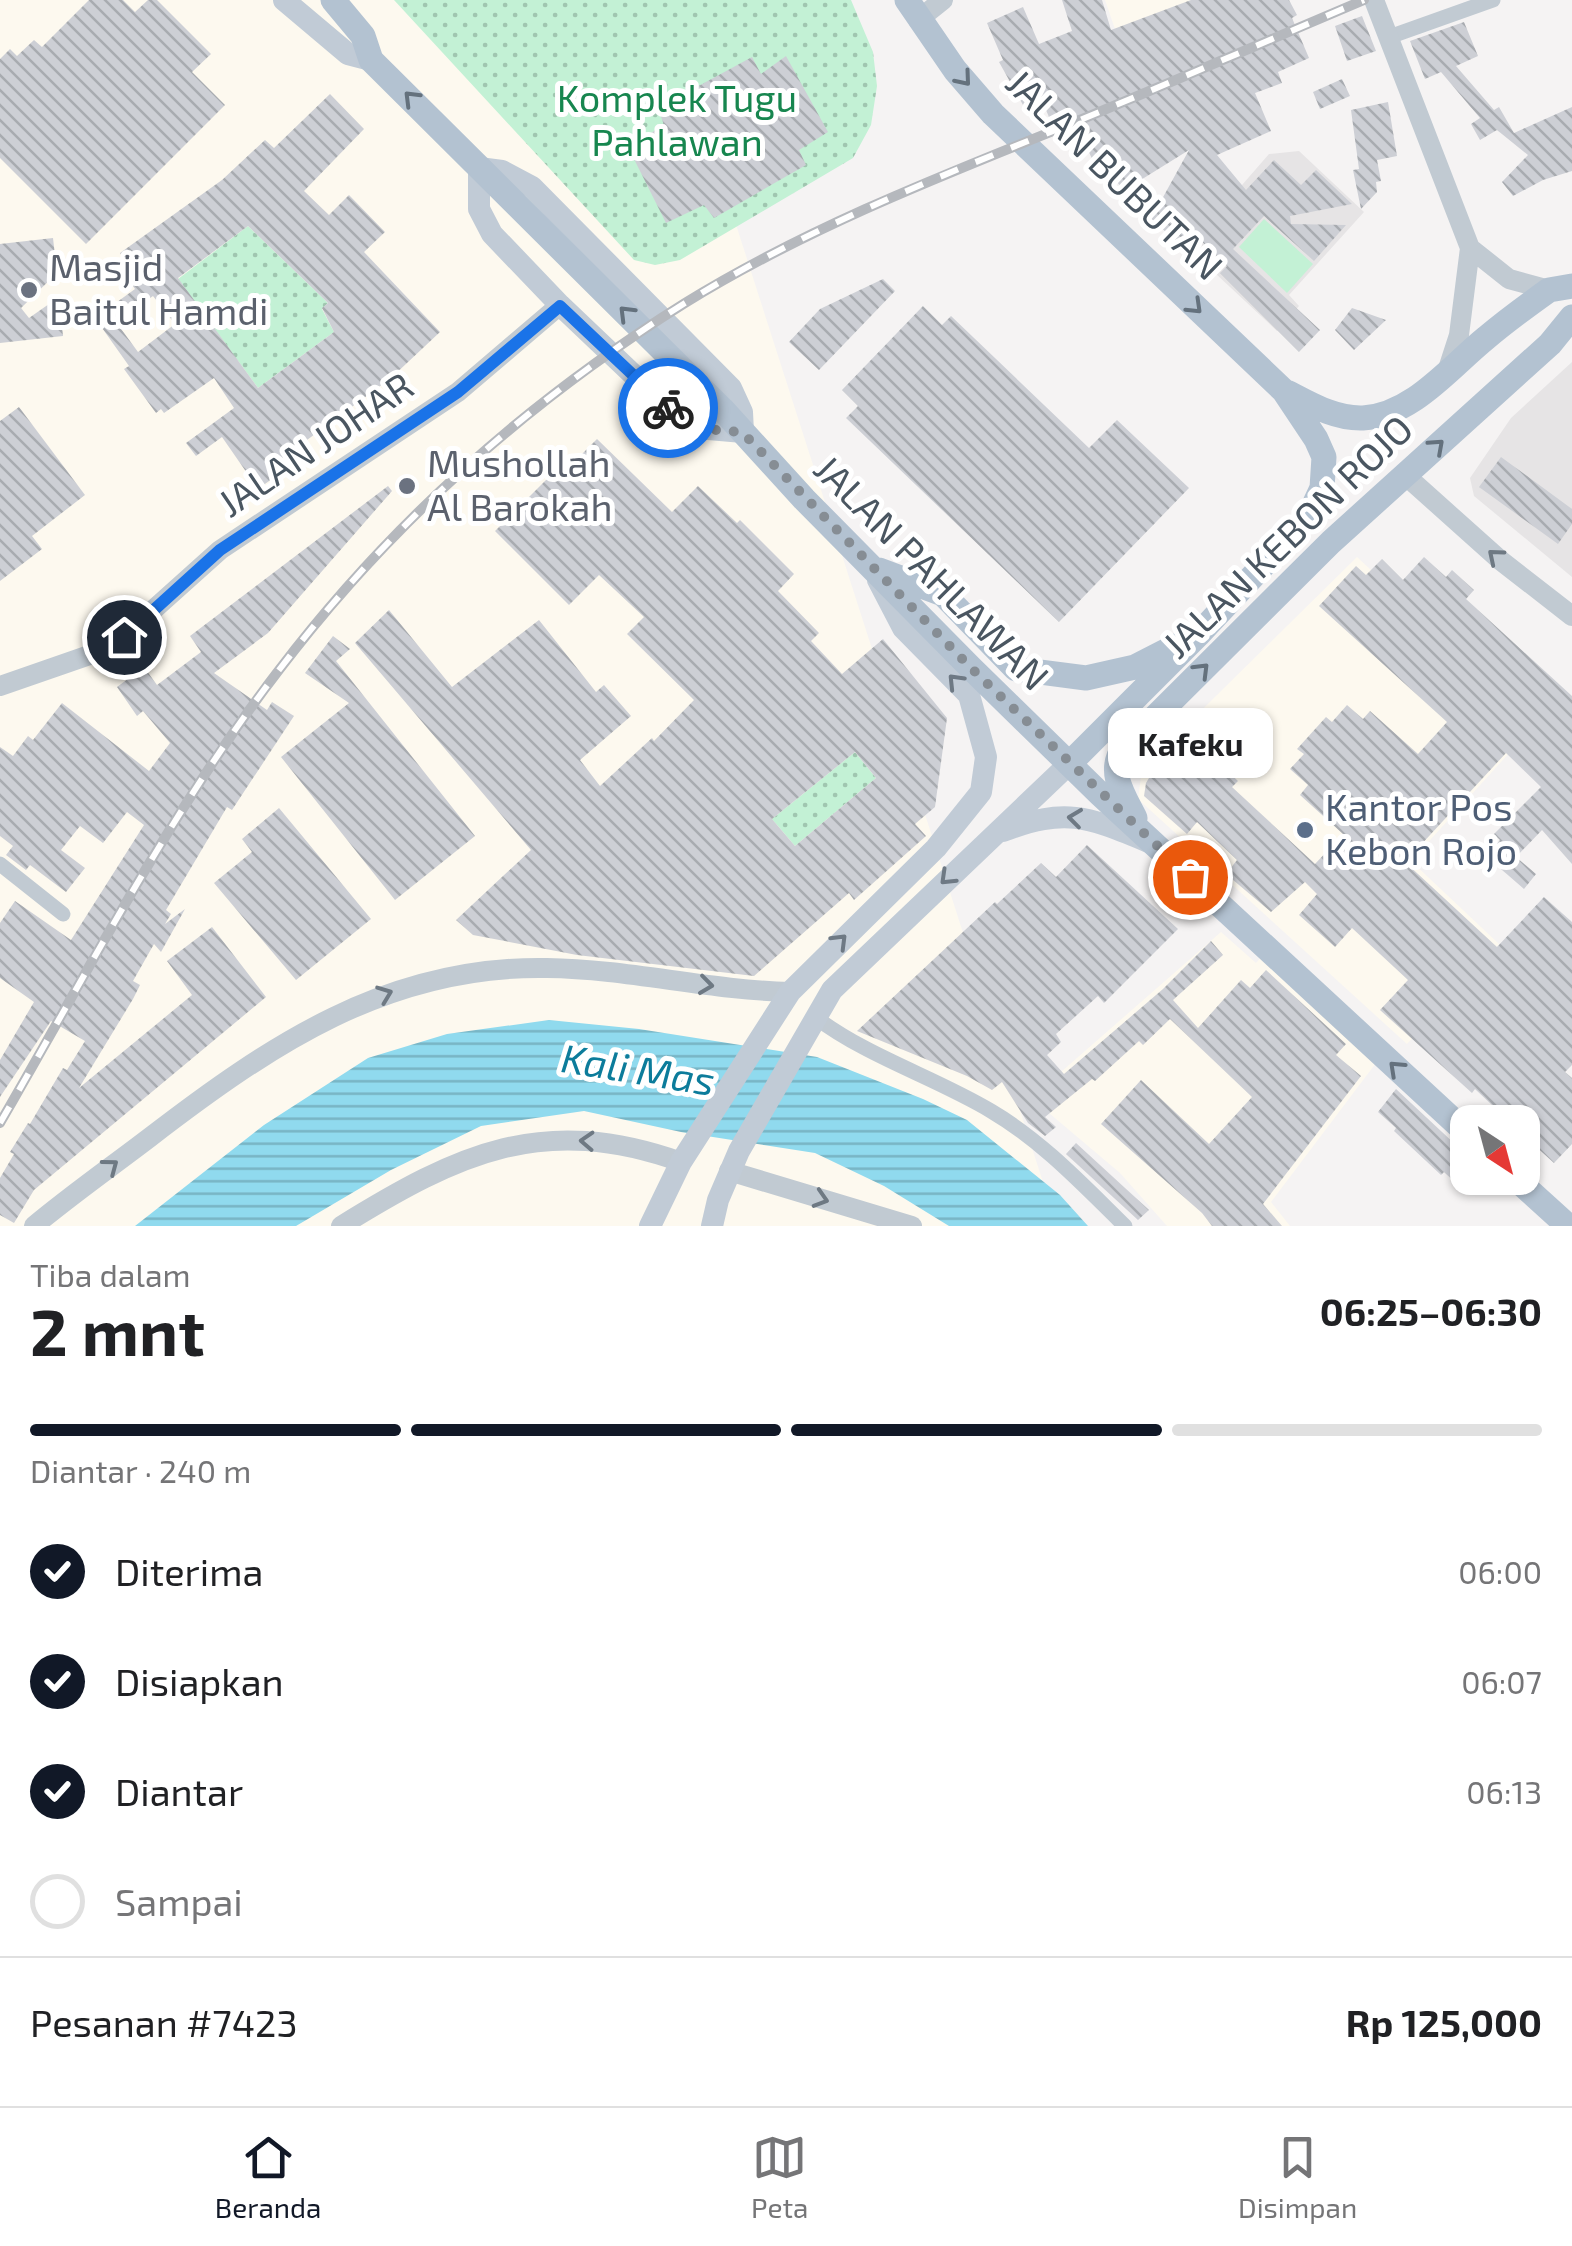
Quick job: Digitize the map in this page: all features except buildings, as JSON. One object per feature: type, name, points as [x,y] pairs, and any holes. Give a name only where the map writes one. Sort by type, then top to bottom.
[{"type":"main road","points":[[284,0],[348,54],[372,60]]},
{"type":"main road","name":"JALAN PAHLAWAN","points":[[334,0],[363,36],[372,60],[872,568],[1069,764],[1450,1117]]},
{"type":"main road","name":"JALAN BUBUTAN","points":[[913,10],[993,114],[1284,391]]},
{"type":"main road","points":[[479,168],[480,209],[485,224],[510,256],[682,421],[696,428],[742,432]]},
{"type":"main road","name":"JALAN KEBON ROJO","points":[[1284,391],[1336,414],[1362,418],[1404,406],[1560,288]]},
{"type":"main road","name":"JALAN KEBON ROJO","points":[[1150,838],[1116,776],[1116,758],[1122,748],[1319,554],[1550,344],[1572,317]]},
{"type":"main road","name":"JALAN KEBON ROJO","points":[[712,1226],[734,1161],[832,990],[1069,764],[1309,516],[1322,488],[1324,457],[1284,391]]},
{"type":"main road","points":[[872,568],[943,594],[1016,669],[1086,678],[1136,667],[1198,635]]},
{"type":"main road","points":[[650,1226],[681,1162],[774,1012],[936,848],[981,792],[986,776],[984,742],[969,696],[904,628],[872,568]]},
{"type":"main road","points":[[992,836],[1034,820],[1064,816],[1150,838]]},
{"type":"main road","points":[[1534,1195],[1568,1226]]},
{"type":"street","points":[[913,10],[942,0]]},
{"type":"street","points":[[1374,0],[1470,248],[1460,335],[1447,372]]},
{"type":"street","points":[[1388,38],[1492,0]]},
{"type":"street","points":[[1470,248],[1509,279],[1560,288]]},
{"type":"street","name":"JALAN JOHAR","points":[[0,686],[101,651],[124,637],[220,550],[458,392],[560,306]]},
{"type":"street","points":[[1405,475],[1500,560],[1572,616]]},
{"type":"street","points":[[0,864],[63,914]]},
{"type":"street","points":[[34,1226],[220,1084],[310,1028],[394,990],[454,975],[547,968],[790,992]]},
{"type":"street","points":[[811,1023],[994,1113],[1054,1158],[1125,1226]]},
{"type":"street","points":[[342,1226],[406,1186],[481,1152],[555,1140],[588,1141],[620,1143],[681,1162]]},
{"type":"street","points":[[734,1161],[910,1226]]},
{"type":"shaded area","points":[[0,0],[664,0],[1057,1226],[0,1226]]},
{"type":"shaded area","points":[[1105,0],[1280,0],[1125,58]]},
{"type":"shaded area","points":[[1299,151],[1364,212],[1289,295],[1299,306],[1277,331],[1215,273],[1222,264],[1195,239],[1269,154]]},
{"type":"shaded area","points":[[1572,362],[1572,577],[1474,496],[1470,478],[1511,418]]},
{"type":"shaded area","name":"Kantor Pos Kebon Rojo","points":[[1357,557],[1402,599],[1521,740],[1411,861],[1499,944],[1407,1044],[1138,799],[1142,769]]},
{"type":"shaded area","points":[[1221,932],[1256,963],[1263,955],[1379,1059],[1271,1202],[1290,1226],[1167,1226],[1120,1173],[1036,1102],[1037,1093]]},
{"type":"green space","name":"Komplek Tugu Pahlawan","points":[[394,0],[851,0],[873,52],[877,86],[871,125],[853,158],[680,260],[655,265],[634,260]]},
{"type":"green space","points":[[1264,219],[1313,264],[1287,293],[1239,247]]},
{"type":"green space","points":[[248,226],[328,303],[322,309],[334,332],[258,388],[178,279]]},
{"type":"green space","points":[[855,752],[876,778],[795,846],[772,819]]},
{"type":"water","name":"Kali Mas","points":[[549,1020],[639,1029],[817,1057],[967,1120],[1060,1195],[1088,1226],[949,1226],[884,1186],[815,1153],[681,1132],[584,1111],[481,1126],[391,1170],[296,1226],[135,1226],[264,1125],[368,1058],[447,1034]]},
{"type":"railway","points":[[0,1123],[167,834],[279,670],[322,616],[415,515],[517,423],[627,341],[777,251],[921,185],[1364,0]]},
{"type":"way so far","points":[[668,408],[696,428],[742,432],[971,668],[1190,877]]},
{"type":"place","name":"Masjid Baitul Hamdi","points":[[29,290]]},
{"type":"place","name":"Mushollah Al Barokah","points":[[407,486]]},
{"type":"place","name":"Kantor Pos Kebon Rojo","points":[[1305,830]]},
{"type":"place","name":"Kafeku","points":[[1190,877]]},
{"type":"route","points":[[124,637],[220,550],[458,392],[560,306],[668,408]]}]
